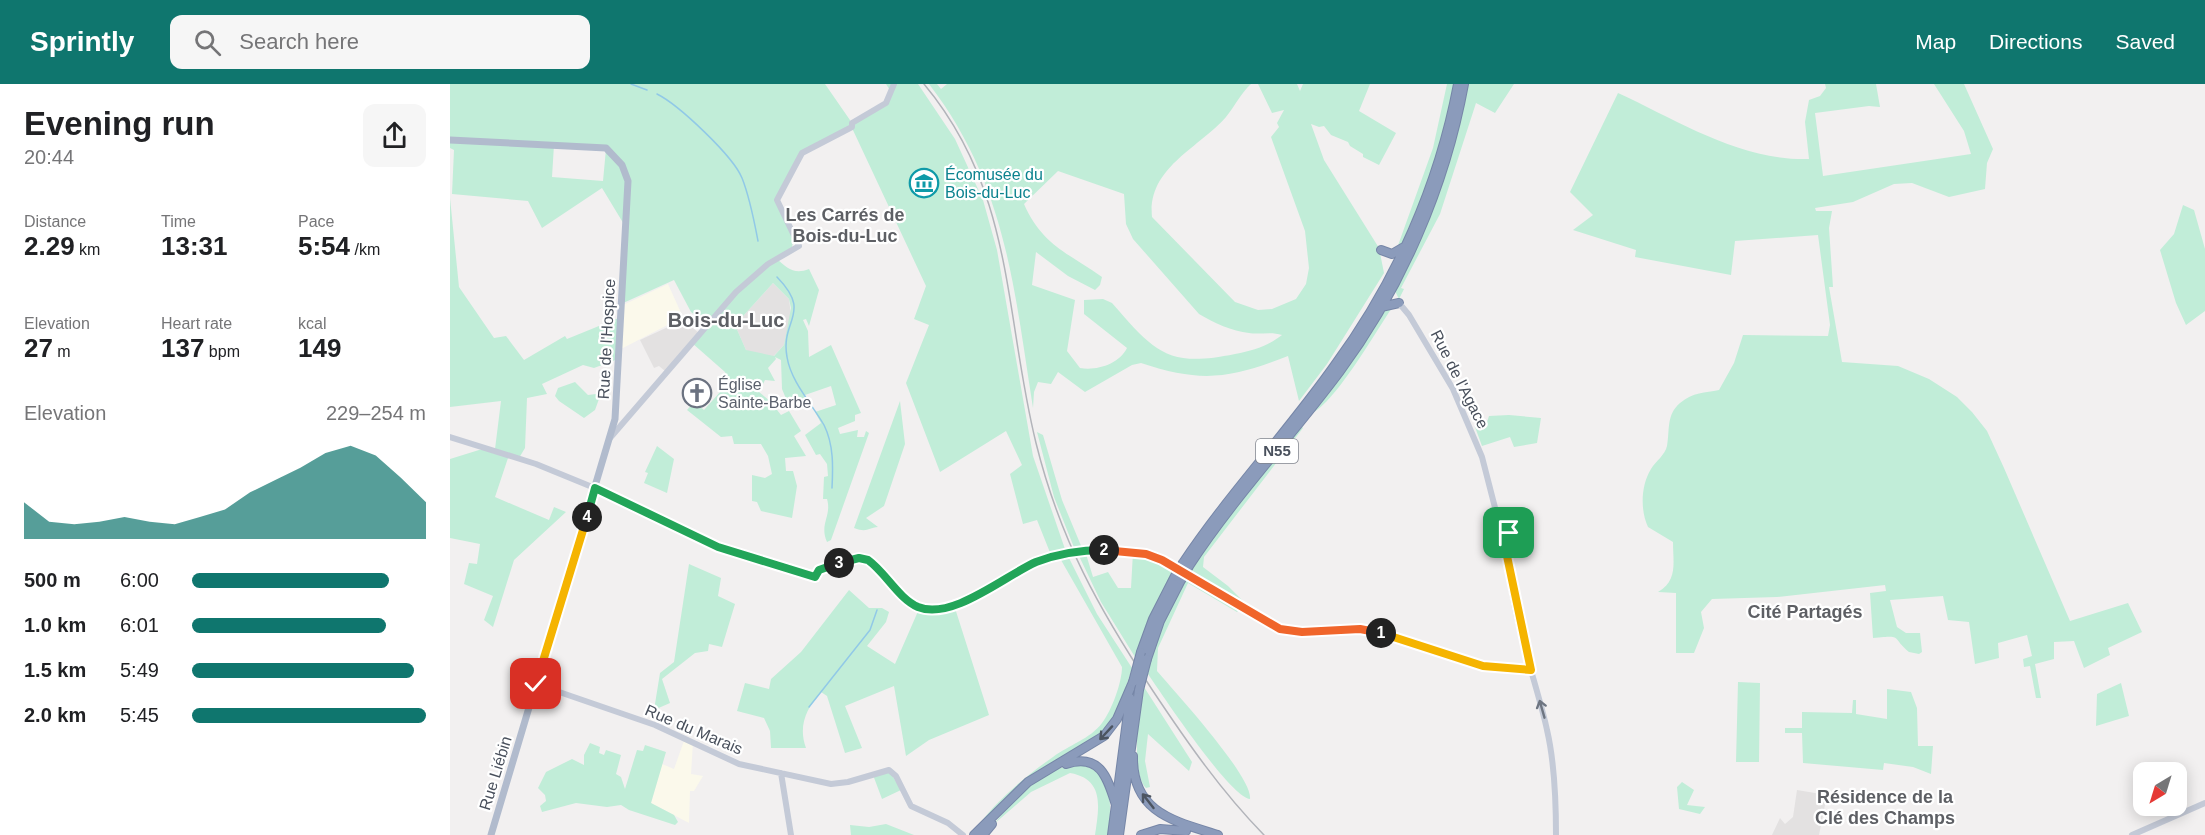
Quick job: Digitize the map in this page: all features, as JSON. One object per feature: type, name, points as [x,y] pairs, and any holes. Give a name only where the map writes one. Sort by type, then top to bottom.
[{"type":"highway","name":"N55","points":[[1112,835],[1133,682],[1178,578],[1359,331],[1406,246],[1438,161],[1458,84]]},
{"type":"highway","name":"N55","points":[[1186,565],[1340,370],[1391,290],[1436,189],[1455,125],[1464,84]]},
{"type":"highway","points":[[1395,267],[1391,256],[1381,250],[1396,253],[1406,246]]},
{"type":"highway","points":[[1381,307],[1399,303],[1391,290]]},
{"type":"highway","name":"N55","points":[[1119,835],[1144,656]]},
{"type":"highway","points":[[974,835],[1028,782],[1104,736],[1117,719],[1133,682]]},
{"type":"highway","points":[[1130,746],[1137,783],[1155,810],[1176,823],[1218,835]]},
{"type":"highway","points":[[983,835],[1023,790],[1067,763],[1076,761],[1089,764],[1105,774],[1111,785],[1116,805]]},
{"type":"highway","points":[[1141,835],[1169,828],[1205,835]]},
{"type":"main road","name":"Rue de l'Hospice","points":[[450,140],[606,148],[625,169],[628,181],[615,419],[536,684]]},
{"type":"main road","name":"Rue Liébin","points":[[491,835],[536,684]]},
{"type":"street","points":[[610,438],[736,292],[768,264],[799,246],[777,200],[802,153],[852,127],[852,123],[882,106],[894,84]]},
{"type":"street","name":"Rue de l'Agace","points":[[1399,303],[1409,315],[1453,389],[1482,457],[1500,527],[1512,537],[1507,556],[1531,670]]},
{"type":"street","points":[[450,437],[509,454],[595,488],[718,547],[815,577],[819,570],[852,559],[864,558],[912,603],[932,609],[957,604],[1030,565],[1058,556],[1084,551],[1122,551],[1153,556],[1271,625],[1289,632],[1369,630],[1412,641],[1483,666],[1531,670],[1551,748],[1556,835]]},
{"type":"street","name":"Rue du Marais","points":[[536,684],[671,732],[729,761],[840,784],[892,771],[910,806],[948,823],[963,835]]},
{"type":"street","points":[[781,773],[791,835]]},
{"type":"street","points":[[2132,835],[2205,803]]},
{"type":"shaded area","points":[[773,283],[789,299],[791,315],[784,345],[768,362],[746,350],[735,325]]},
{"type":"shaded area","points":[[668,284],[682,315],[681,318],[621,349],[623,305]]},
{"type":"shaded area","points":[[683,320],[699,333],[665,371],[659,366],[654,368],[640,340]]},
{"type":"shaded area","points":[[685,738],[693,742],[691,774],[703,776],[694,791],[690,791],[689,823],[651,803],[662,764],[674,769]]},
{"type":"shaded area","points":[[1797,790],[1827,795],[1819,835],[1772,835],[1780,818],[1785,824],[1793,817]]},
{"type":"green space","points":[[450,84],[825,84],[852,123],[882,106],[891,92],[886,84],[918,84],[955,139],[983,200],[997,250],[1033,456],[1066,552],[1051,555],[1037,520],[1023,524],[1010,474],[1022,465],[1006,431],[940,472],[906,383],[929,325],[914,319],[926,286],[852,128],[802,153],[777,200],[794,237],[792,247],[776,258],[795,271],[809,269],[819,290],[809,326],[806,319],[803,320],[808,331],[809,357],[831,345],[861,413],[855,415],[855,421],[838,428],[840,434],[858,430],[857,437],[864,437],[866,431],[869,433],[831,540],[827,542],[824,530],[828,505],[827,499],[823,499],[824,477],[828,476],[827,464],[820,454],[816,455],[805,435],[821,423],[815,412],[836,405],[831,386],[805,395],[807,403],[790,408],[782,389],[781,360],[775,357],[776,359],[768,368],[775,381],[765,380],[759,392],[781,415],[789,411],[801,431],[794,436],[806,456],[785,458],[786,471],[793,471],[797,486],[792,518],[761,511],[757,502],[752,501],[752,475],[765,478],[772,474],[768,456],[761,444],[734,444],[732,436],[721,437],[687,410],[694,402],[704,410],[729,382],[725,372],[692,343],[707,325],[691,312],[674,280],[621,304],[625,226],[602,188],[542,228],[528,201],[452,194],[454,150],[450,148]],"holes":[[[554,145],[606,149],[603,181],[552,177]],[[773,283],[789,299],[791,308],[784,345],[774,356],[746,350],[735,325]]]},
{"type":"green space","points":[[929,84],[937,84],[941,89],[947,84],[1251,84],[1226,117],[1166,172],[1153,200],[1152,217],[1235,302],[1258,310],[1272,309],[1296,299],[1306,284],[1309,268],[1305,231],[1271,137],[1279,127],[1277,123],[1284,110],[1272,113],[1258,84],[1297,84],[1300,91],[1303,84],[1370,84],[1359,111],[1396,133],[1379,165],[1363,157],[1363,154],[1350,146],[1348,142],[1331,135],[1324,126],[1311,124],[1324,160],[1379,248],[1384,273],[1327,364],[1299,401],[1288,356],[1249,370],[1215,376],[1181,374],[1141,363],[1132,365],[1085,392],[1058,372],[1051,384],[1038,382],[1034,392],[1033,408],[1020,321],[1003,238],[991,199],[975,160],[955,122]],"holes":[[[1058,171],[1124,194],[1126,224],[1133,239],[1199,314],[1236,330],[1282,335],[1260,348],[1235,354],[1212,358],[1178,357],[1152,344],[1112,303],[1103,299],[1084,300],[1084,314],[1127,348],[1119,358],[1107,365],[1080,368],[1067,351],[1075,300],[1032,285],[1036,252],[1068,276],[1095,290],[1100,285],[1102,277],[1048,239],[1031,218],[1024,204]]]},
{"type":"green space","points":[[1447,84],[1455,84],[1437,155],[1418,206],[1403,241],[1396,251],[1433,148]]},
{"type":"green space","points":[[1466,84],[1514,84],[1495,113],[1476,103],[1440,214],[1401,288],[1404,289],[1399,299],[1394,289]]},
{"type":"green space","points":[[1825,84],[1876,84],[1880,107],[1869,106],[1815,113],[1823,176],[1971,154],[1964,131],[1934,84],[1964,84],[1993,149],[1987,163],[1985,189],[1949,197],[1912,183],[1894,184],[1853,202],[1815,208],[1816,211],[1832,211],[1829,228],[1833,287],[1829,287],[1842,362],[1898,366],[1929,379],[1957,397],[1987,431],[2070,621],[2128,603],[2142,632],[2108,648],[2110,655],[2084,668],[2074,641],[2054,642],[2054,659],[2035,664],[2041,698],[2036,698],[2030,666],[2024,667],[2023,659],[2032,656],[2027,635],[1998,643],[1999,658],[1975,664],[1969,622],[1948,620],[1943,596],[1890,600],[1897,627],[1906,633],[1920,633],[1922,652],[1919,654],[1909,652],[1896,638],[1873,638],[1870,593],[1886,591],[1885,585],[1777,597],[1712,599],[1701,612],[1704,628],[1694,653],[1676,653],[1676,593],[1658,592],[1672,576],[1673,542],[1648,527],[1643,505],[1645,482],[1651,469],[1666,449],[1672,413],[1680,403],[1690,397],[1719,390],[1734,363],[1743,335],[1828,336],[1830,325],[1818,235],[1735,241],[1731,275],[1635,257],[1636,250],[1573,230],[1593,215],[1570,192],[1618,93],[1687,127],[1734,146],[1783,158],[1809,159],[1805,122],[1809,100],[1820,96],[1826,88]]},
{"type":"green space","points":[[450,198],[459,287],[494,338],[506,336],[524,360],[565,336],[567,339],[621,317],[618,359],[594,368],[583,365],[542,384],[547,394],[527,398],[525,448],[519,458],[509,455],[495,497],[549,520],[554,507],[566,512],[514,560],[493,627],[484,620],[493,596],[464,584],[469,563],[477,564],[480,544],[450,538],[450,459],[479,450],[495,449],[501,401],[450,407]]},
{"type":"green space","points":[[2183,205],[2194,210],[2205,249],[2205,311],[2186,325],[2176,303],[2160,250],[2174,234]]},
{"type":"green space","points":[[1394,305],[1342,383],[1330,398],[1308,415],[1386,307]]},
{"type":"green space","points":[[575,382],[588,395],[596,394],[599,399],[595,410],[584,418],[555,396],[558,388]]},
{"type":"green space","points":[[900,401],[905,444],[884,506],[866,518],[878,527],[865,530],[854,528]]},
{"type":"green space","points":[[1489,416],[1541,418],[1537,443],[1514,447],[1510,437],[1482,446],[1475,427],[1487,422]]},
{"type":"green space","points":[[1300,425],[1303,428],[1204,557],[1203,567],[1228,586],[1253,611],[1189,574],[1217,531]]},
{"type":"green space","points":[[1037,432],[1043,435],[1062,500],[1082,548],[1075,550],[1054,497]]},
{"type":"green space","points":[[657,446],[674,459],[667,493],[644,483],[648,473],[645,472]]},
{"type":"green space","points":[[1133,552],[1173,570],[1135,657],[1101,602],[1079,556],[1086,554],[1093,577],[1108,572],[1118,588],[1131,588]]},
{"type":"green space","points":[[1069,558],[1097,614],[1132,668],[1120,707],[1102,735],[1032,778],[972,834],[989,812],[1020,782],[1053,757],[1097,729],[1106,717],[1116,696],[1122,667],[1061,560]]},
{"type":"green space","points":[[689,564],[721,578],[718,596],[735,604],[722,647],[709,644],[708,651],[695,653],[662,679],[670,703],[654,710],[660,673],[674,662]]},
{"type":"green space","points":[[1186,578],[1239,610],[1237,612],[1188,583],[1158,648],[1157,671],[1227,754],[1248,788],[1250,799],[1240,794],[1213,764],[1148,674],[1162,624]]},
{"type":"green space","points":[[849,590],[869,608],[882,608],[889,612],[886,622],[867,646],[895,664],[919,609],[954,605],[989,715],[929,740],[906,756],[894,686],[845,706],[862,748],[845,753],[827,696],[821,692],[811,705],[803,725],[806,748],[771,748],[770,731],[764,718],[737,711],[745,683],[769,689],[771,679],[801,652]]},
{"type":"green space","points":[[1738,682],[1760,683],[1759,762],[1736,762]]},
{"type":"green space","points":[[2121,683],[2129,716],[2096,726],[2097,694]]},
{"type":"green space","points":[[1144,687],[1192,762],[1189,771],[1148,734],[1145,761],[1150,787],[1146,788],[1138,769],[1137,755],[1138,724]]},
{"type":"green space","points":[[1887,689],[1911,692],[1917,708],[1918,746],[1933,746],[1931,774],[1913,767],[1884,763],[1883,770],[1803,763],[1802,733],[1785,733],[1785,728],[1802,728],[1802,712],[1852,713],[1853,700],[1856,700],[1856,714],[1887,719]]},
{"type":"green space","points":[[590,743],[600,747],[599,753],[604,755],[606,750],[621,755],[616,774],[621,777],[625,789],[637,750],[643,751],[645,745],[666,752],[651,803],[674,815],[678,822],[675,825],[629,810],[621,805],[607,807],[576,803],[542,812],[540,806],[546,801],[545,795],[538,788],[546,772],[572,759],[584,765],[584,755]]},
{"type":"green space","points":[[1075,764],[1089,767],[1104,780],[1110,800],[1109,835],[1095,835],[1098,805],[1094,788],[1081,776],[1070,773],[1031,792],[994,824],[1029,787],[1051,772]]},
{"type":"green space","points":[[889,770],[901,790],[882,799],[873,775]]},
{"type":"green space","points":[[1682,782],[1694,790],[1687,805],[1705,807],[1700,814],[1679,809],[1677,787]]},
{"type":"green space","points":[[886,824],[914,835],[851,835],[850,825],[869,827]]},
{"type":"waterway","points":[[631,84],[647,90]]},
{"type":"waterway","points":[[657,94],[704,132],[737,169],[747,193],[758,241]]},
{"type":"waterway","points":[[777,277],[793,300],[793,317],[786,344],[789,366],[797,384],[824,425],[830,440],[832,488]]},
{"type":"waterway","points":[[809,707],[870,630],[877,610]]},
{"type":"railway","points":[[924,84],[954,125],[975,168],[991,211],[1002,256],[1036,443],[1057,511],[1083,573],[1115,631],[1179,729],[1233,801],[1264,835]]},
{"type":"place","name":"Écomusée du Bois-du-Luc","points":[[924,183]]},
{"type":"place","name":"Église Sainte-Barbe","points":[[697,393]]},
{"type":"district","name":"Les Carrés de Bois-du-Luc","points":[[845,225]]},
{"type":"district","name":"Bois-du-Luc","points":[[726,320]]},
{"type":"district","name":"Cité Partagés","points":[[1805,612]]},
{"type":"district","name":"Résidence de la Clé des Champs","points":[[1885,807]]},
{"type":"route","points":[[536,684],[595,488],[718,547],[815,577],[819,570],[824,568],[852,559],[864,558],[873,564],[907,599],[925,609],[946,608],[957,604],[1038,561],[1089,550],[1133,552],[1162,560],[1240,608],[1289,632],[1369,630],[1412,641],[1483,666],[1531,670],[1507,556],[1512,537],[1509,533]]}]
